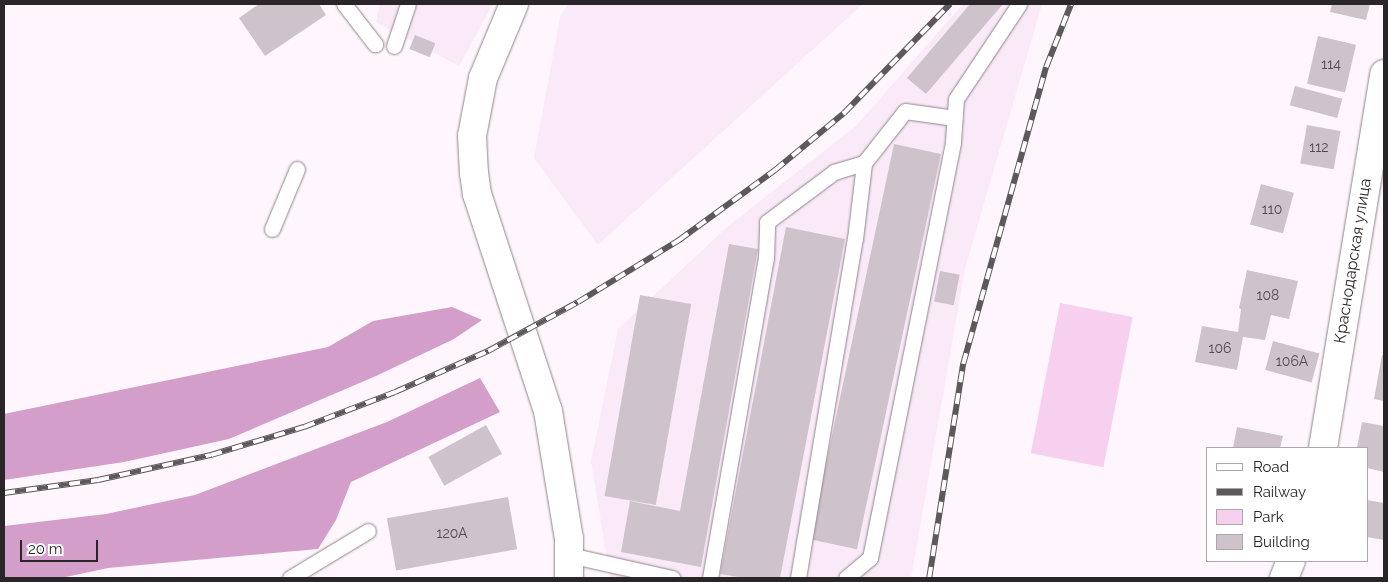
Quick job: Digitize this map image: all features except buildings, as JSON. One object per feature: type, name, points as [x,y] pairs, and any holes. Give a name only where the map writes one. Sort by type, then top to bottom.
[{"type":"main road","points":[[514,4],[483,78],[472,136],[478,194],[548,411],[569,558]]},
{"type":"main road","name":"Краснодарская улица","points":[[1323,447],[1384,74]]},
{"type":"main road","points":[[1284,578],[1291,562]]},
{"type":"lane","points":[[344,4],[375,44]]},
{"type":"lane","points":[[394,46],[408,4]]},
{"type":"lane","points":[[846,578],[870,558],[953,141],[956,99],[1019,4]]},
{"type":"lane","points":[[798,578],[855,239],[864,163],[905,111],[955,118]]},
{"type":"lane","points":[[710,578],[766,258],[767,222],[834,172],[864,163]]},
{"type":"lane","points":[[272,229],[297,169]]},
{"type":"lane","points":[[290,578],[368,531]]},
{"type":"lane","points":[[569,558],[672,578]]},
{"type":"shaded area","points":[[380,4],[493,4],[459,66],[376,22]]},
{"type":"shaded area","points":[[568,4],[863,4],[598,245],[534,158],[560,17]]},
{"type":"shaded area","points":[[963,4],[1042,4],[965,269],[911,578],[610,578],[591,461],[618,329],[727,227],[856,126]]},
{"type":"shaded area","points":[[452,307],[482,320],[454,339],[376,376],[229,439],[124,462],[4,480],[4,414],[328,347],[373,321]]},
{"type":"shaded area","points":[[480,378],[500,412],[351,482],[336,520],[318,549],[108,568],[61,578],[4,578],[4,526],[106,514],[195,495],[387,422]]},
{"type":"green space","points":[[1060,303],[1133,317],[1103,467],[1031,453]]},
{"type":"railway","points":[[4,493],[98,480],[211,455],[304,427],[395,392],[488,351],[578,302],[679,240],[775,170],[844,113],[950,4]]},
{"type":"railway","points":[[929,578],[963,364],[1046,67],[1071,4]]}]
